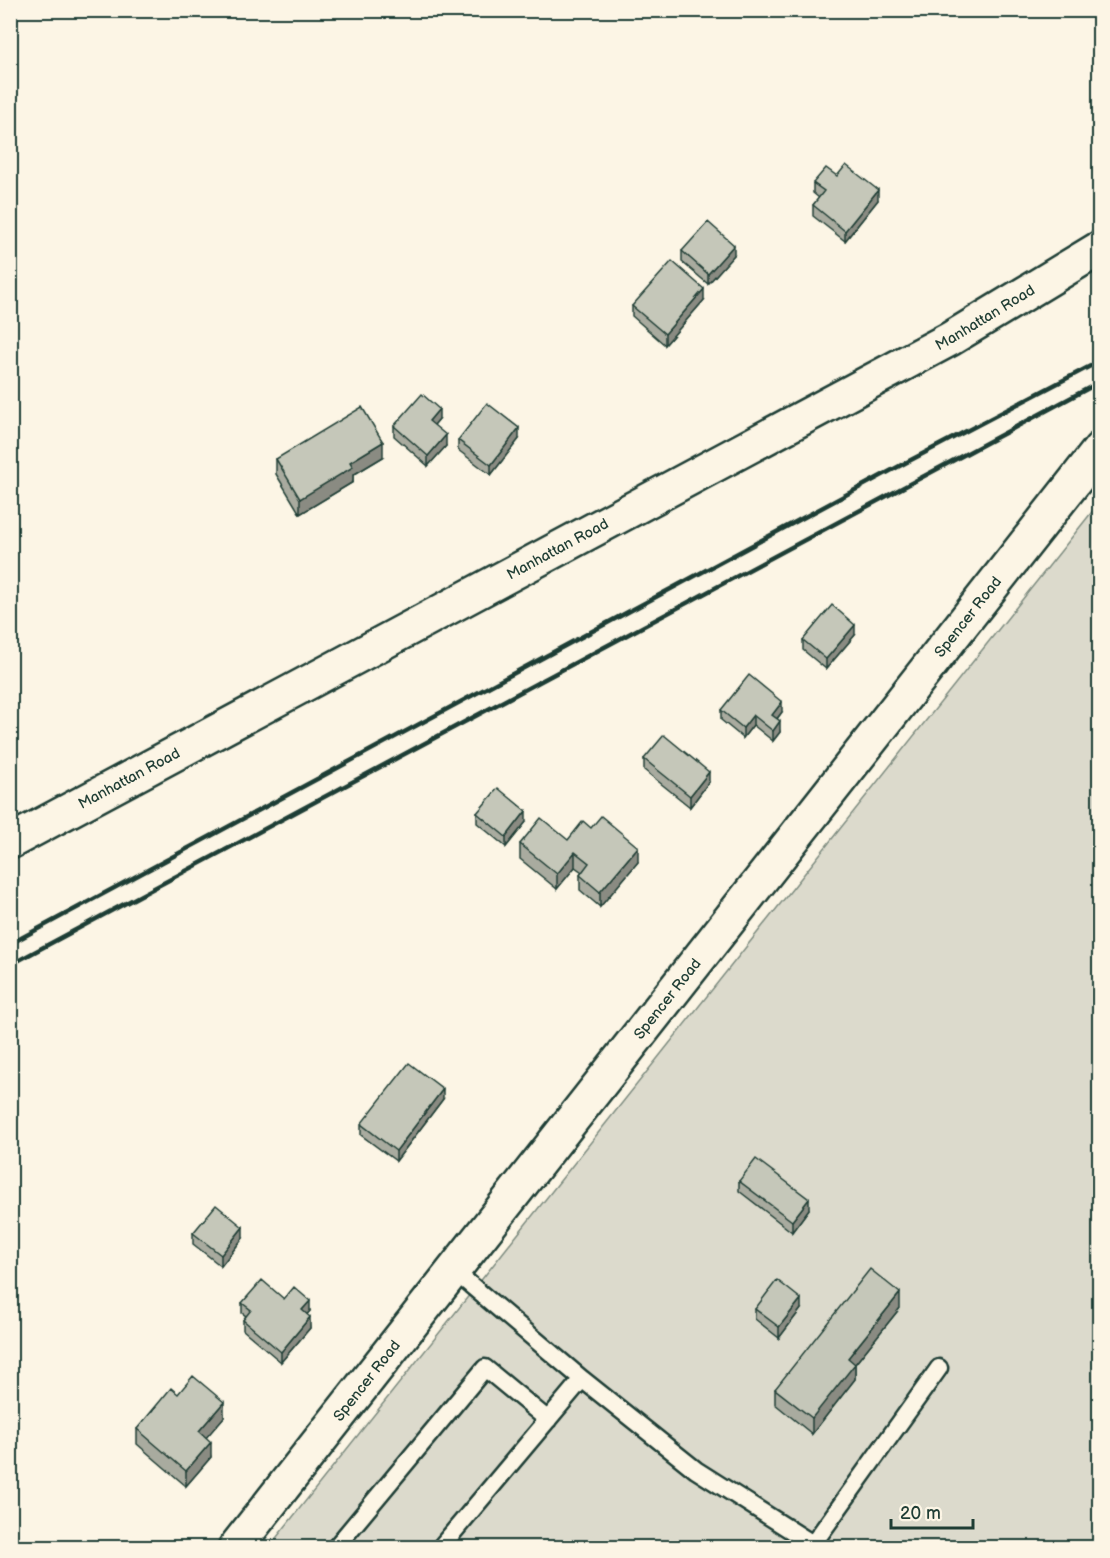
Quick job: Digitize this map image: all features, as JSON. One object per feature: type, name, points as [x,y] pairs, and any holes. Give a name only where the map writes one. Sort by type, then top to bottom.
[{"type":"street","name":"Manhattan Road","points":[[10,842],[950,339],[1100,248]]},
{"type":"street","name":"Spencer Road","points":[[235,1548],[1100,449]]},
{"type":"lane","points":[[453,1270],[582,1379],[696,1470],[816,1546],[939,1368]]},
{"type":"lane","points":[[335,1548],[485,1368],[548,1420]]},
{"type":"lane","points":[[440,1548],[582,1379]]},
{"type":"shaded area","points":[[1099,503],[1099,1547],[269,1547]]},
{"type":"building","points":[[846,165],[878,190],[845,231],[813,205],[824,191],[813,183],[826,168],[837,176]]},
{"type":"building","points":[[708,222],[734,245],[708,274],[682,251]]},
{"type":"building","points":[[672,261],[704,289],[665,334],[632,306]]},
{"type":"building","points":[[422,394],[439,409],[429,421],[446,435],[428,456],[394,426]]},
{"type":"building","points":[[487,403],[519,428],[491,465],[458,440]]},
{"type":"building","points":[[362,407],[383,442],[350,462],[353,467],[300,499],[276,459]]},
{"type":"building","points":[[832,605],[855,625],[826,659],[803,640]]},
{"type":"building","points":[[749,675],[782,702],[772,715],[780,721],[773,731],[753,715],[743,728],[721,710]]},
{"type":"building","points":[[664,735],[709,772],[690,796],[644,759]]},
{"type":"building","points":[[498,788],[526,811],[506,837],[477,813]]},
{"type":"building","points":[[601,816],[638,847],[600,892],[580,875],[589,863],[575,852],[557,874],[520,844],[541,818],[568,840],[583,821],[591,828]]},
{"type":"building","points":[[409,1063],[443,1089],[396,1151],[361,1124]]},
{"type":"building","points":[[756,1159],[809,1199],[792,1221],[739,1181]]},
{"type":"building","points":[[216,1205],[243,1227],[221,1255],[193,1233]]},
{"type":"building","points":[[870,1269],[900,1293],[848,1358],[855,1364],[812,1418],[775,1389]]},
{"type":"building","points":[[262,1280],[284,1299],[294,1287],[310,1301],[302,1310],[310,1317],[281,1352],[243,1320],[251,1310],[242,1303]]},
{"type":"building","points":[[777,1280],[801,1299],[779,1327],[755,1309]]},
{"type":"building","points":[[193,1376],[224,1402],[199,1431],[211,1442],[186,1471],[137,1429],[171,1388],[178,1394]]},
{"type":"railway","points":[[10,944],[907,462],[1100,361]]},
{"type":"railway","points":[[10,965],[1100,382]]}]
